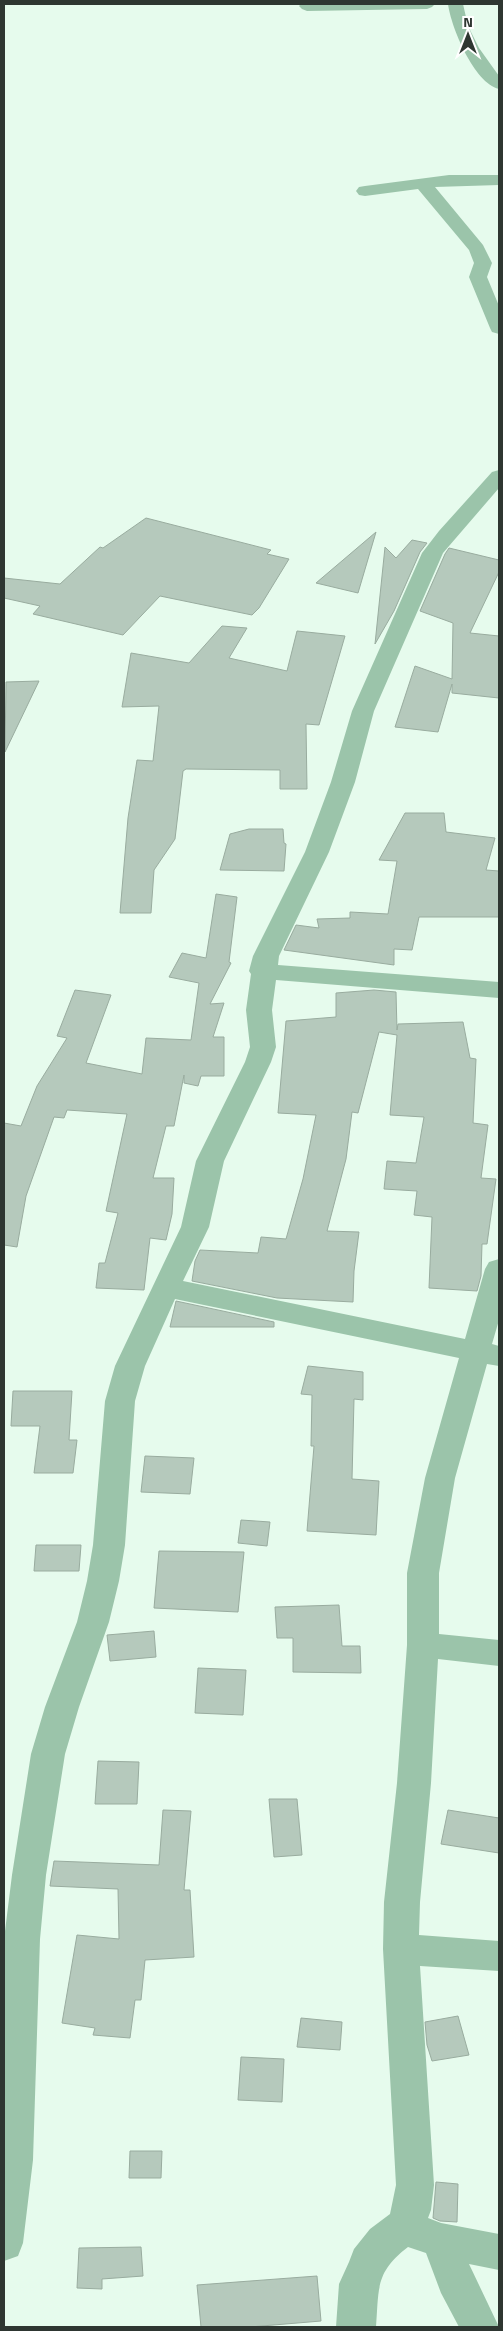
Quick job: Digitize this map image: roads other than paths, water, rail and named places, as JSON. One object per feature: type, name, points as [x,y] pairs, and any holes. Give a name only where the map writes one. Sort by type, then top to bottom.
[{"type":"street","points":[[308,6],[427,4]]},
{"type":"street","points":[[455,4],[458,22],[484,70],[499,84]]},
{"type":"street","points":[[365,191],[449,180],[499,181]]},
{"type":"street","points":[[422,183],[478,249],[483,263],[478,277],[499,328]]},
{"type":"street","points":[[4,2243],[14,2160],[22,1939],[29,1875],[48,1754],[62,1707],[93,1622],[103,1581],[109,1545],[120,1401],[130,1366],[195,1227],[210,1161],[258,1062],[263,1047],[259,1010],[262,971],[266,956],[275,933],[291,907],[317,852],[343,782],[363,711],[433,553],[446,535],[499,476]]},
{"type":"street","points":[[262,971],[499,990]]},
{"type":"street","points":[[356,2327],[359,2284],[368,2262],[384,2242],[404,2227],[412,2210],[415,2186],[401,1950],[402,1902],[414,1783],[423,1645],[423,1573],[431,1524],[449,1441],[487,1353],[499,1269]]},
{"type":"street","points":[[167,1288],[487,1353]]},
{"type":"street","points":[[423,1645],[499,1653]]},
{"type":"street","points":[[401,1950],[499,1956]]},
{"type":"street","points":[[404,2227],[441,2241],[499,2252]]},
{"type":"street","points":[[441,2241],[455,2280],[480,2327]]}]
